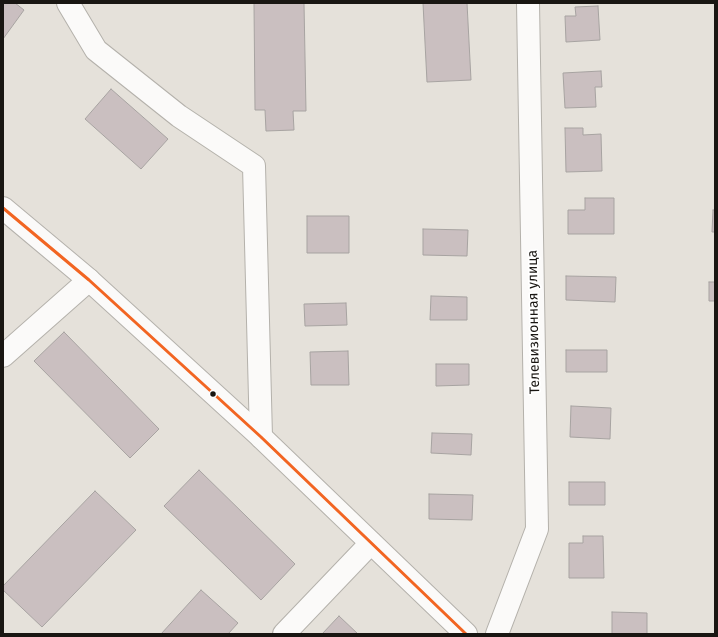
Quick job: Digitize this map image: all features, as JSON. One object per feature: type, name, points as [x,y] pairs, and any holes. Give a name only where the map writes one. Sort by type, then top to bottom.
[{"type":"street","points":[[68,3],[96,50],[179,116],[254,166],[261,437]]},
{"type":"street","name":"Телевизионная улица","points":[[497,634],[538,529],[528,3]]},
{"type":"street","points":[[3,208],[89,280],[261,437],[466,634]]},
{"type":"street","points":[[3,356],[89,280]]},
{"type":"street","points":[[284,634],[371,543]]},
{"type":"building","points":[[3,3],[15,3],[24,10],[3,39]]},
{"type":"building","points":[[254,3],[304,3],[306,111],[293,111],[294,130],[266,131],[265,110],[255,110]]},
{"type":"building","points":[[423,3],[467,3],[471,80],[427,82]]},
{"type":"building","points":[[598,6],[600,40],[566,42],[565,16],[576,16],[575,7]]},
{"type":"building","points":[[601,71],[602,87],[595,87],[596,107],[565,108],[563,73]]},
{"type":"building","points":[[111,89],[168,139],[141,169],[85,119]]},
{"type":"building","points":[[565,128],[583,128],[583,135],[601,134],[602,171],[566,172]]},
{"type":"building","points":[[585,198],[614,198],[614,234],[568,234],[568,210],[585,210]]},
{"type":"building","points":[[713,210],[715,210],[715,232],[712,232]]},
{"type":"building","points":[[307,216],[349,216],[349,253],[307,253]]},
{"type":"building","points":[[423,229],[468,230],[467,256],[423,255]]},
{"type":"building","points":[[566,276],[616,277],[615,302],[566,300]]},
{"type":"building","points":[[709,282],[715,282],[715,301],[709,301]]},
{"type":"building","points":[[431,296],[467,297],[467,320],[430,320]]},
{"type":"building","points":[[346,303],[347,325],[305,326],[304,304]]},
{"type":"building","points":[[64,332],[159,429],[130,458],[34,361]]},
{"type":"building","points":[[566,350],[607,350],[607,372],[566,372]]},
{"type":"building","points":[[348,351],[349,385],[311,385],[310,352]]},
{"type":"building","points":[[436,364],[469,364],[469,385],[436,386]]},
{"type":"building","points":[[571,406],[611,408],[610,439],[570,437]]},
{"type":"building","points":[[432,433],[472,434],[471,455],[431,453]]},
{"type":"building","points":[[199,470],[295,564],[261,600],[164,506]]},
{"type":"building","points":[[569,482],[605,482],[605,505],[569,505]]},
{"type":"building","points":[[95,491],[136,530],[42,627],[3,590],[3,586]]},
{"type":"building","points":[[429,494],[473,495],[472,520],[429,519]]},
{"type":"building","points":[[583,536],[603,536],[604,578],[569,578],[569,543],[583,543]]},
{"type":"building","points":[[201,590],[238,623],[228,634],[161,634]]},
{"type":"building","points":[[612,612],[647,613],[647,634],[612,634]]},
{"type":"building","points":[[339,616],[358,634],[322,634]]},
{"type":"transit line","points":[[3,208],[89,280],[261,437],[466,634]]}]
